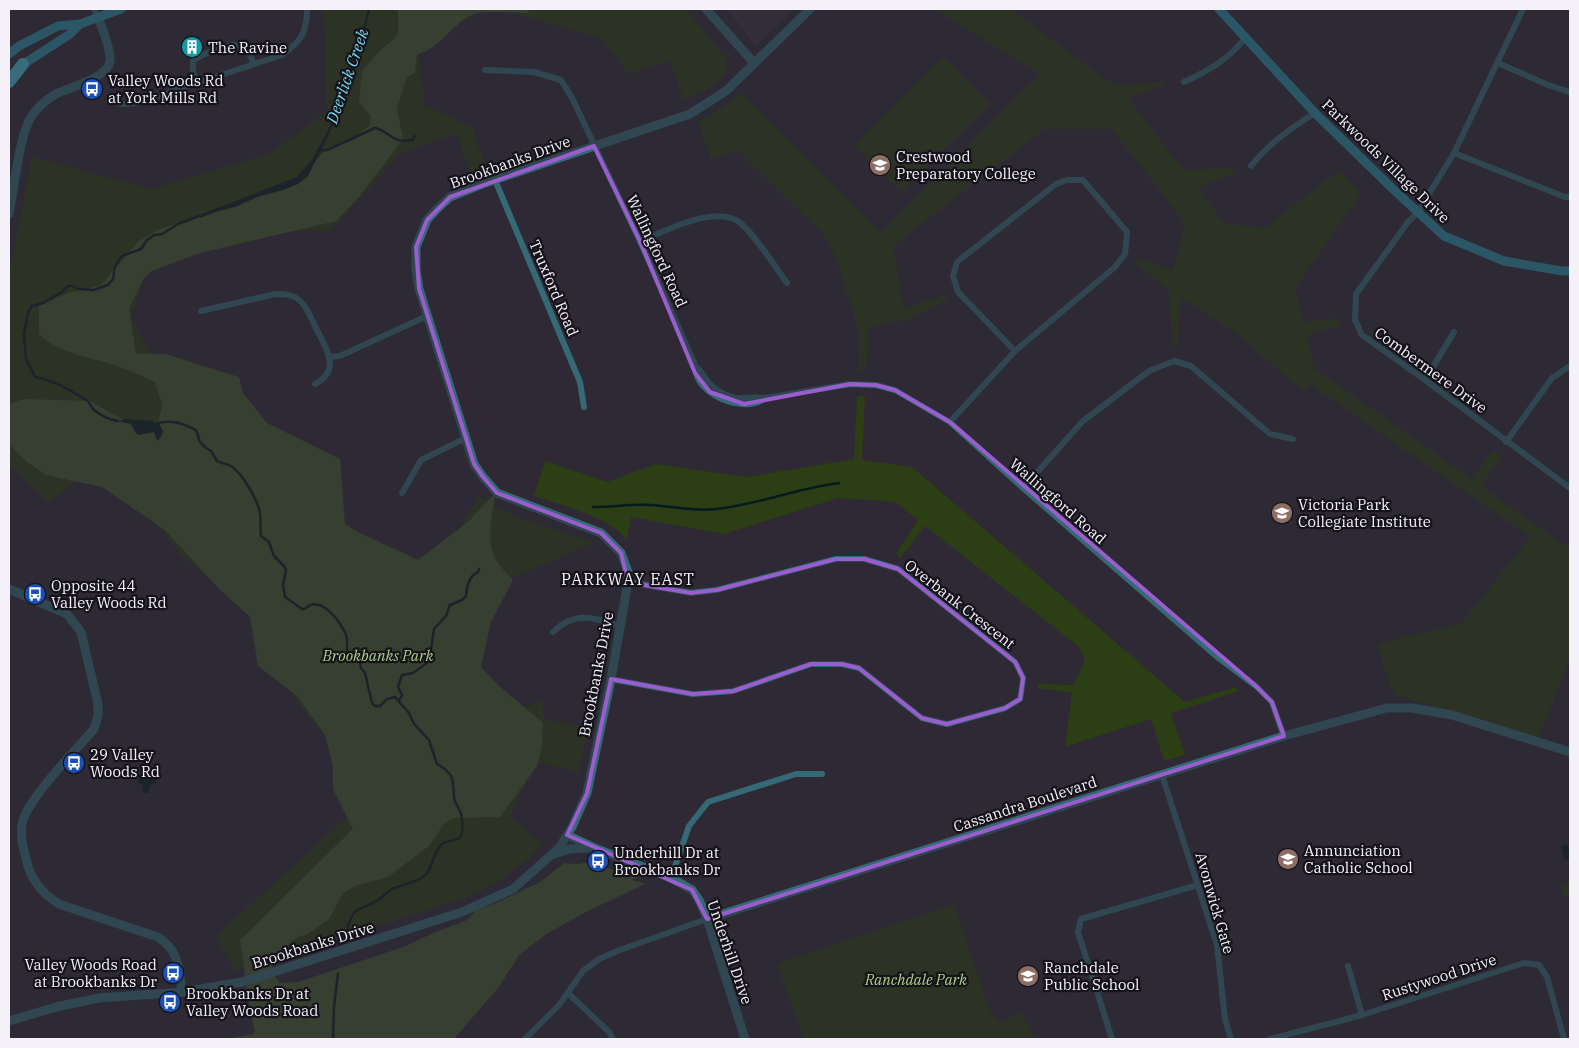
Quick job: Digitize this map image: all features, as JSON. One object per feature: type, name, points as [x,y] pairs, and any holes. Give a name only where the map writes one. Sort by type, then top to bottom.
[{"type":"highway","points":[[9,82],[23,64]]},
{"type":"main road","points":[[9,74],[70,34],[96,13],[121,9]]},
{"type":"main road","name":"Parkwoods Village Drive","points":[[1219,9],[1315,113],[1444,236],[1504,261],[1570,271]]},
{"type":"main road","points":[[9,54],[19,46],[58,26],[80,24]]},
{"type":"street","points":[[109,100],[124,104],[136,102],[282,55],[295,46],[302,37],[307,23],[307,9]]},
{"type":"street","points":[[706,9],[754,63]]},
{"type":"street","name":"Brookbanks Drive","points":[[9,1021],[56,1007],[99,998],[182,992],[242,982],[462,912],[514,889],[552,855],[567,835],[587,794],[611,679],[628,582],[628,572],[621,553],[601,533],[496,493],[474,464],[419,289],[415,259],[416,247],[424,226],[436,209],[450,197],[690,114],[726,91],[810,9]]},
{"type":"street","name":"Combermere Drive","points":[[1523,9],[1454,153],[1418,212],[1408,222],[1356,294],[1355,320],[1362,335],[1570,488]]},
{"type":"street","points":[[9,214],[24,136],[31,118],[41,105],[56,95],[99,76],[108,67],[110,61],[109,52],[96,13]]},
{"type":"street","points":[[1184,82],[1206,72],[1234,52],[1245,38]]},
{"type":"street","points":[[197,83],[193,71],[193,61],[201,55],[236,44],[243,46],[249,52],[254,64]]},
{"type":"street","points":[[1498,63],[1548,86],[1570,92]]},
{"type":"street","name":"Wallingford Road","points":[[485,70],[534,72],[561,80],[572,98],[640,241],[696,367],[718,391],[738,398],[758,396],[765,398],[850,384],[876,385],[896,390],[950,422],[1216,656],[1256,686],[1272,702],[1284,736]]},
{"type":"street","points":[[1251,166],[1261,153],[1298,123],[1315,113]]},
{"type":"street","points":[[1454,153],[1565,197],[1570,197]]},
{"type":"street","name":"Truxford Road","points":[[495,180],[580,382],[584,407]]},
{"type":"street","points":[[950,422],[1015,351],[1115,268],[1125,254],[1127,232],[1083,180],[1067,180],[1056,184],[957,262],[953,276],[958,292],[1015,351]]},
{"type":"street","points":[[640,241],[698,219],[718,215],[736,220],[748,231],[787,283]]},
{"type":"street","points":[[201,312],[275,294],[286,294],[296,297],[304,305],[330,357],[327,375],[316,384]]},
{"type":"street","points":[[330,357],[340,356],[427,316]]},
{"type":"street","points":[[1425,380],[1454,332]]},
{"type":"street","points":[[1024,488],[1083,421],[1149,371],[1174,361],[1191,366],[1270,434],[1294,439]]},
{"type":"street","points":[[1506,442],[1552,378],[1570,366]]},
{"type":"street","points":[[402,493],[421,460],[466,438]]},
{"type":"street","name":"Overbank Crescent","points":[[611,679],[693,694],[733,691],[811,664],[842,664],[860,668],[922,718],[946,724],[1005,708],[1020,698],[1023,678],[1015,662],[898,569],[864,559],[836,559],[739,586],[691,592],[628,582]]},
{"type":"street","points":[[9,589],[67,614],[81,632],[98,704],[98,716],[94,729],[28,808],[22,824],[22,845],[28,870],[38,888],[58,904],[158,937],[170,945],[176,956],[182,992]]},
{"type":"street","points":[[553,632],[566,621],[575,618],[608,622],[619,626]]},
{"type":"street","name":"Cassandra Boulevard","points":[[525,1039],[568,993],[583,971],[599,959],[620,950],[707,919],[1284,736],[1387,708],[1412,708],[1452,714],[1570,752]]},
{"type":"street","points":[[671,878],[689,826],[708,802],[796,774],[822,774]]},
{"type":"street","name":"Avonwick Gate","points":[[1162,775],[1217,945],[1225,1019],[1231,1039]]},
{"type":"street","name":"Underhill Drive","points":[[567,835],[671,878],[692,890],[699,900],[707,919],[745,1039]]},
{"type":"street","points":[[552,855],[570,849],[597,849]]},
{"type":"street","points":[[1112,1039],[1078,932],[1081,919],[1198,885]]},
{"type":"street","name":"Rustywood Drive","points":[[1270,1039],[1362,1015],[1524,963],[1539,965],[1547,977],[1564,1039]]},
{"type":"street","points":[[1348,966],[1362,1015]]},
{"type":"street","points":[[568,993],[609,1032],[613,1039]]},
{"type":"highlighted area","points":[[594,146],[640,241],[695,373],[710,392],[744,404],[850,384],[876,385],[895,390],[950,422],[1256,686],[1272,702],[1284,736],[707,919],[692,890],[567,835],[587,793],[611,679],[693,694],[733,691],[811,664],[842,664],[859,668],[922,718],[947,724],[1005,708],[1020,699],[1023,678],[1015,662],[898,569],[864,559],[836,559],[717,590],[691,593],[632,583],[628,582],[621,553],[601,533],[497,493],[483,477],[474,464],[419,289],[416,247],[427,220],[450,197]]},
{"type":"shaded area","points":[[727,9],[793,9],[756,46]]},
{"type":"shaded area","points":[[321,143],[324,144],[308,176],[298,184],[200,218],[199,215],[297,177],[312,160]]},
{"type":"shaded area","points":[[128,419],[153,421],[155,424],[159,424],[163,431],[161,437],[157,441],[154,432],[138,435],[131,424],[118,421]]},
{"type":"shaded area","points":[[140,775],[145,779],[154,776],[157,782],[150,786],[149,793],[143,793],[143,786],[137,781]]},
{"type":"shaded area","points":[[1567,844],[1570,849],[1570,859],[1565,860],[1561,846]]},
{"type":"green space","name":"Brookbanks Park","points":[[324,9],[493,9],[454,16],[418,54],[425,106],[472,127],[486,169],[471,174],[457,134],[399,154],[331,231],[255,230],[148,266],[131,318],[157,366],[344,538],[394,565],[448,548],[479,495],[506,512],[520,518],[594,543],[479,591],[466,687],[502,714],[543,701],[543,719],[588,727],[579,772],[536,762],[510,816],[543,844],[507,875],[487,888],[465,898],[235,971],[216,936],[353,812],[331,744],[268,664],[250,613],[180,554],[142,504],[86,473],[49,503],[9,464],[9,277],[32,157],[151,189],[269,154],[327,111]]},
{"type":"green space","name":"Brookbanks Park","points":[[398,9],[528,9],[529,13],[492,12],[474,14],[459,23],[433,47],[417,54],[415,73],[407,77],[397,108],[403,139],[358,198],[336,221],[200,253],[152,271],[144,278],[129,308],[136,354],[165,354],[239,377],[243,393],[267,423],[340,459],[345,524],[418,560],[468,522],[496,492],[490,537],[491,546],[497,562],[513,580],[491,622],[481,667],[498,685],[543,723],[542,747],[537,766],[500,817],[453,818],[443,825],[429,846],[388,877],[355,886],[343,893],[329,919],[308,934],[296,938],[272,959],[272,972],[280,983],[298,982],[406,946],[467,920],[477,909],[494,904],[540,882],[564,863],[592,862],[640,877],[632,880],[645,884],[588,911],[548,933],[520,954],[498,988],[454,1039],[226,1039],[255,1032],[240,940],[353,829],[333,789],[333,767],[325,735],[297,696],[258,666],[250,617],[219,589],[165,530],[102,487],[46,475],[27,462],[9,444],[9,404],[24,399],[90,401],[138,428],[158,425],[162,405],[155,382],[123,368],[57,347],[47,341],[39,334],[39,306],[68,293],[101,285],[139,241],[158,230],[272,191],[303,173],[329,147],[348,142],[369,126],[371,117],[359,101],[362,71],[379,51],[394,39],[398,32]]},
{"type":"green space","points":[[500,9],[686,9],[725,57],[726,72],[715,84],[684,101],[670,60],[628,74],[603,39]]},
{"type":"green space","points":[[934,9],[1010,9],[1114,85],[1164,82],[1165,85],[1128,98],[1184,171],[1233,167],[1234,173],[1198,188],[1224,223],[1264,228],[1340,170],[1361,194],[1295,288],[1303,322],[1339,318],[1340,326],[1307,336],[1314,368],[1472,479],[1493,450],[1502,456],[1481,486],[1570,549],[1570,659],[1539,738],[1394,695],[1377,645],[1402,637],[1461,624],[1530,537],[1310,384],[1303,391],[1236,333],[1181,298],[1177,347],[1172,347],[1169,290],[1135,263],[1137,258],[1173,271],[1185,223],[1112,129],[1044,129],[893,246],[904,309],[945,295],[947,300],[906,320],[869,327],[866,371],[859,371],[858,328],[835,256],[822,233],[738,151],[711,160],[698,122],[719,110],[741,93],[881,232],[1040,74]]},
{"type":"green space","points":[[943,56],[990,104],[901,192],[854,145]]},
{"type":"green space","points":[[857,396],[865,396],[862,460],[912,467],[1185,702],[1235,687],[1239,691],[1171,713],[1185,755],[1164,761],[1151,719],[1065,747],[1072,693],[1038,688],[1038,684],[1074,685],[1085,659],[1079,647],[925,526],[900,558],[896,554],[918,520],[895,502],[838,498],[724,534],[631,517],[627,540],[608,524],[584,512],[534,496],[545,461],[607,482],[656,464],[746,477],[854,459]]},
{"type":"green space","points":[[1570,882],[1570,894],[1563,896],[1560,885]]},
{"type":"green space","name":"Ranchdale Park","points":[[954,904],[990,1011],[1000,1023],[1020,1011],[1036,1039],[803,1039],[777,964]]},
{"type":"waterway","name":"Deerlick Creek","points":[[323,143],[336,116],[352,74],[353,60],[362,37],[369,9]]},
{"type":"waterway","points":[[322,150],[327,150],[375,128],[399,140],[412,140],[415,136]]},
{"type":"waterway","name":"Deerlick Creek","points":[[118,421],[98,413],[87,401],[68,389],[48,380],[35,377],[26,359],[24,335],[28,312],[32,306],[43,303],[62,292],[68,286],[93,290],[108,285],[113,279],[115,266],[122,256],[141,249],[147,240],[154,235],[162,234],[178,224],[199,216]]},
{"type":"waterway","name":"Deerlick Creek","points":[[155,424],[176,422],[196,430],[200,442],[211,451],[217,461],[231,466],[240,474],[249,487],[259,508],[261,536],[269,542],[274,556],[286,570],[283,585],[285,597],[302,609],[317,604],[335,617],[346,635],[347,652],[360,663],[365,673],[372,703],[375,706],[380,706],[387,699],[395,697],[409,713],[414,724],[429,740],[437,764],[447,771],[452,778],[454,800],[462,820],[462,831],[459,838],[445,842],[439,847],[430,869],[424,876],[392,889],[372,904],[355,912],[347,929]]},
{"type":"waterway","points":[[593,507],[643,505],[708,510],[747,504],[823,485],[839,483]]},
{"type":"waterway","points":[[399,701],[402,695],[398,687],[402,675],[413,673],[427,663],[430,656],[434,629],[446,616],[450,605],[462,600],[466,596],[469,582],[479,569]]},
{"type":"waterway","name":"Deerlick Creek","points":[[333,1039],[338,973]]},
{"type":"place","name":"The Ravine","points":[[192,47]]},
{"type":"place","name":"Valley Woods Rd at York Mills Rd","points":[[92,89]]},
{"type":"place","name":"Crestwood Preparatory College","points":[[880,165]]},
{"type":"place","name":"Victoria Park Collegiate Institute","points":[[1282,513]]},
{"type":"place","name":"Opposite 44 Valley Woods Rd","points":[[35,594]]},
{"type":"place","name":"29 Valley Woods Rd","points":[[74,763]]},
{"type":"place","name":"Annunciation Catholic School","points":[[1288,859]]},
{"type":"place","name":"Underhill Dr at Brookbanks Dr","points":[[598,861]]},
{"type":"place","name":"Valley Woods Road at Brookbanks Dr","points":[[173,973]]},
{"type":"place","name":"Ranchdale Public School","points":[[1028,976]]},
{"type":"place","name":"Brookbanks Dr at Valley Woods Road","points":[[170,1002]]},
{"type":"district","name":"PARKWAY EAST","points":[[628,579]]}]
